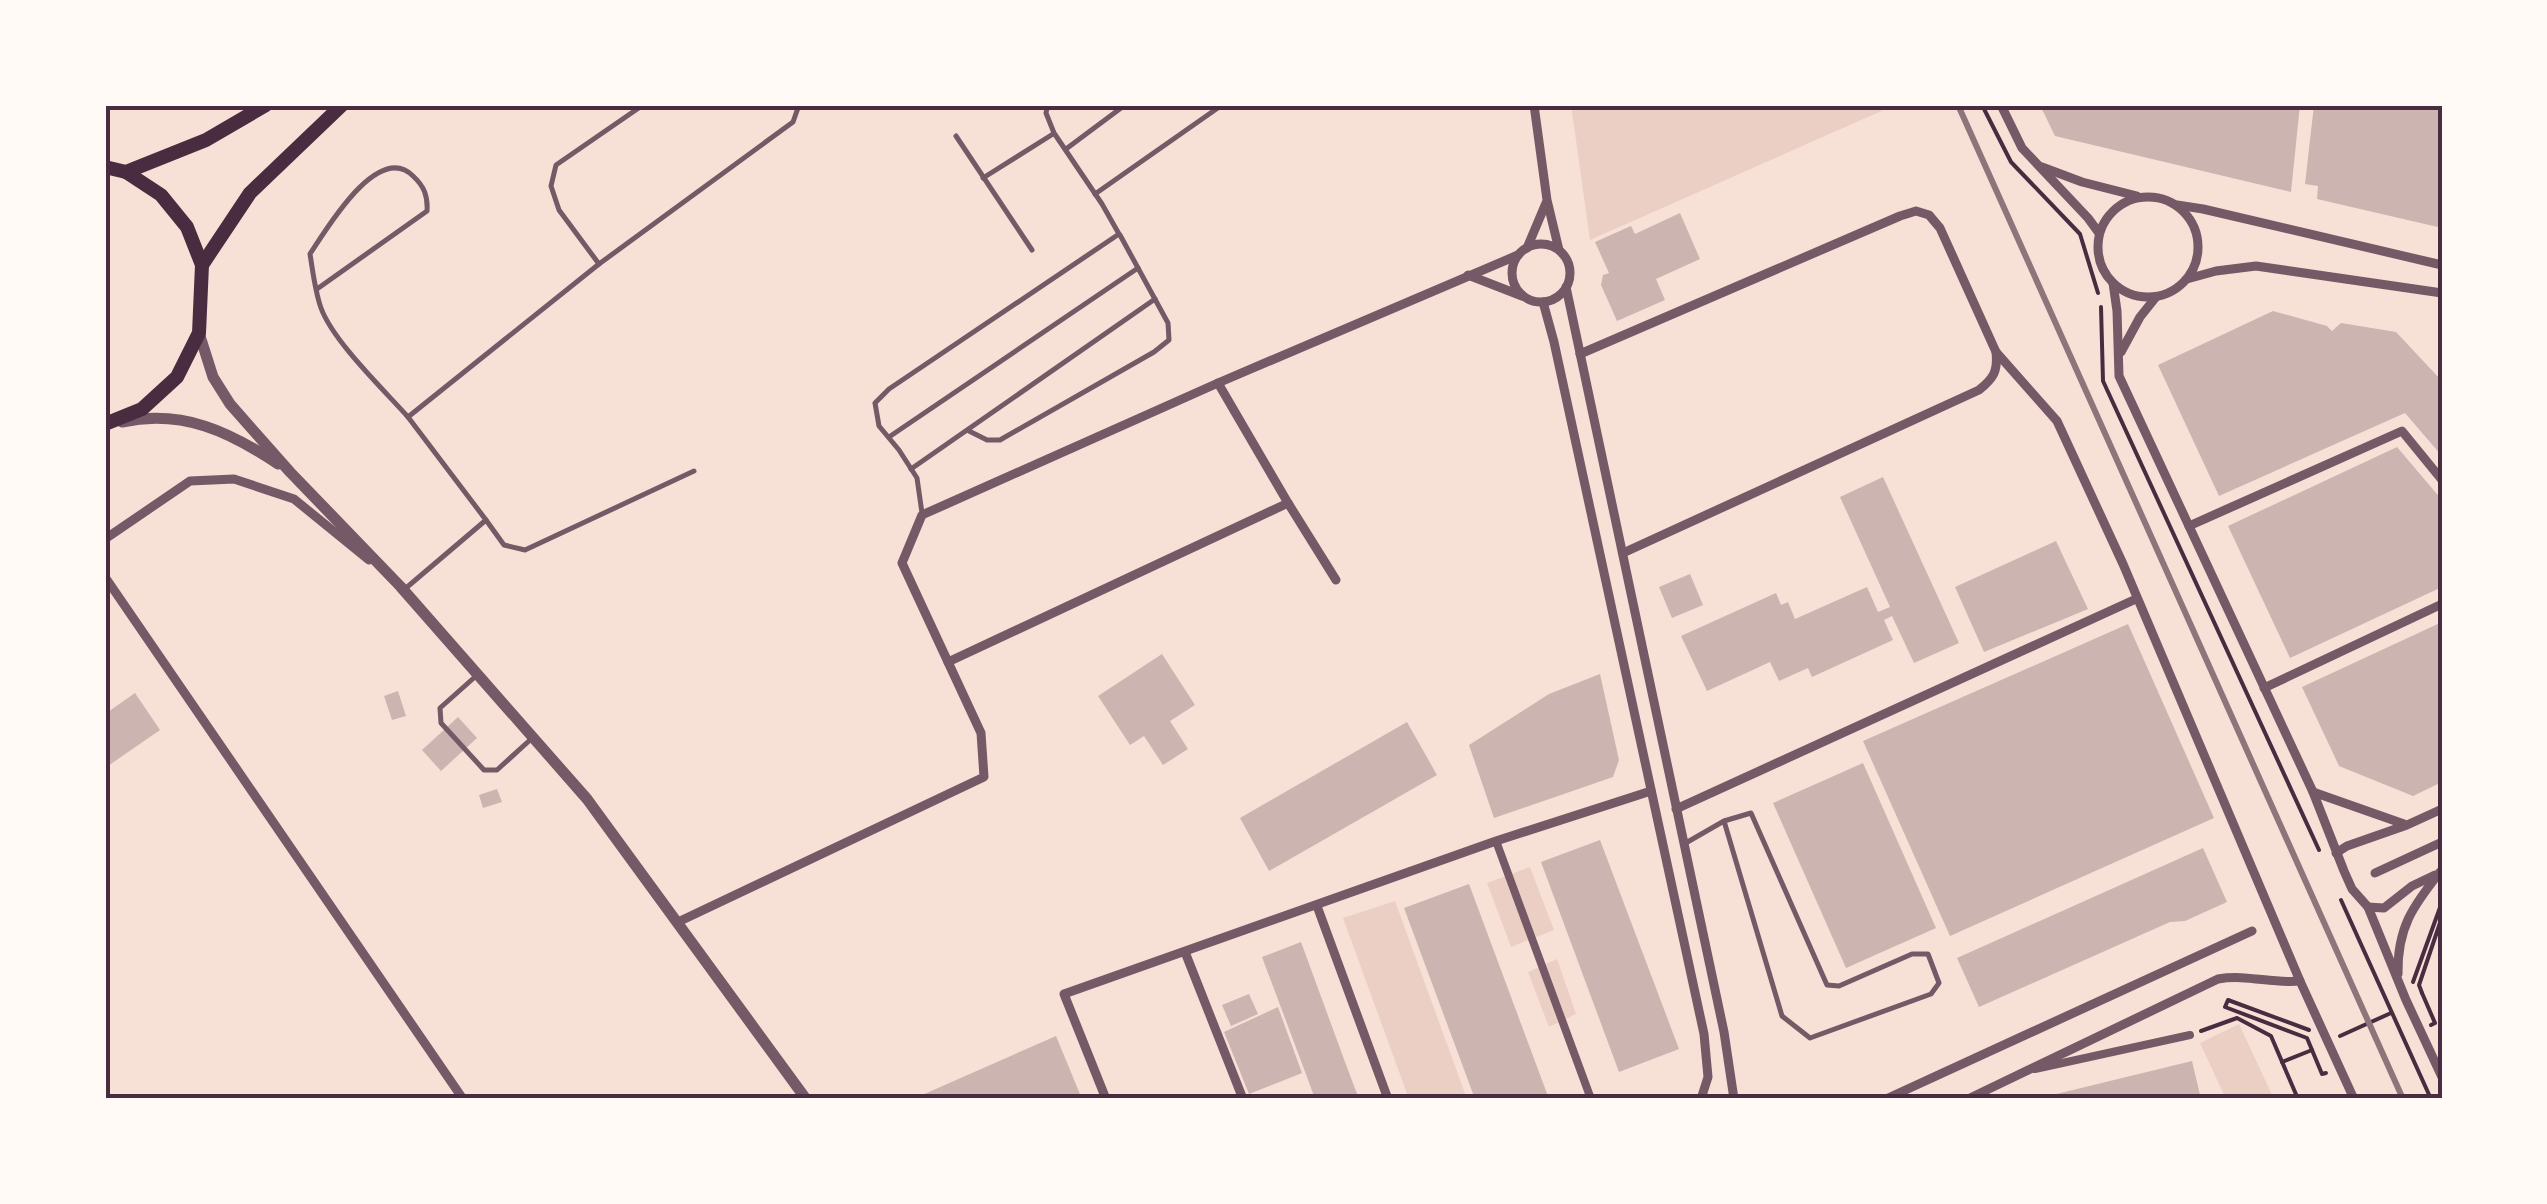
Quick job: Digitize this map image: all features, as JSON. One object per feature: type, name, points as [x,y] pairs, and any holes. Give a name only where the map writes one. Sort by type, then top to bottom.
[{"type":"main road","points":[[126,172],[206,140],[266,105]]},
{"type":"main road","points":[[202,266],[250,192],[342,105]]},
{"type":"main road","points":[[105,167],[126,172],[160,195],[186,227],[202,266],[199,334],[177,377],[142,410],[105,425]]},
{"type":"street","points":[[1534,105],[1547,200],[1559,250],[1570,268],[1566,287],[1724,1032],[1734,1099]]},
{"type":"street","points":[[2002,105],[2022,148],[2099,233]]},
{"type":"street","points":[[2039,166],[2140,197],[2158,197],[2442,265]]},
{"type":"street","points":[[2140,197],[2118,205],[2103,222],[2097,246],[2099,260],[2112,283],[2133,295],[2156,297],[2187,279],[2256,266],[2442,293]]},
{"type":"street","points":[[1527,248],[1547,200]]},
{"type":"street","points":[[2175,204],[2194,226],[2198,239],[2198,253],[2187,279]]},
{"type":"street","points":[[1580,354],[1849,237],[1916,211],[1929,215],[1940,228],[1996,352],[2057,421],[2354,1099]]},
{"type":"street","points":[[678,922],[984,777],[981,733],[902,564],[922,516],[1527,248],[1544,244],[1559,250]]},
{"type":"street","points":[[1518,255],[1513,263],[1513,282],[1525,298]]},
{"type":"street","points":[[1468,275],[1543,302],[1552,300],[1566,287]]},
{"type":"street","points":[[2112,283],[2117,311],[2117,370],[2312,792],[2352,889],[2368,907],[2442,1077]]},
{"type":"street","points":[[2117,370],[2123,346],[2156,297]]},
{"type":"street","points":[[1543,302],[1704,1034],[1708,1078],[1701,1099]]},
{"type":"street","points":[[199,334],[214,377],[230,404],[402,588],[587,799],[806,1099]]},
{"type":"street","points":[[1623,553],[1979,390],[1991,381],[1998,368],[1996,352]]},
{"type":"street","points":[[1218,383],[1336,580]]},
{"type":"street","points":[[105,425],[134,419],[196,423],[221,430],[290,472]]},
{"type":"street","points":[[2189,526],[2402,432],[2442,480]]},
{"type":"street","points":[[105,540],[190,481],[234,479],[294,500],[402,588]]},
{"type":"street","points":[[948,662],[1288,504]]},
{"type":"street","points":[[105,577],[463,1099]]},
{"type":"street","points":[[1676,809],[2136,598]]},
{"type":"street","points":[[2264,688],[2442,604]]},
{"type":"street","points":[[1106,1099],[1064,994],[1496,841],[1651,791]]},
{"type":"street","points":[[2312,792],[2406,825]]},
{"type":"street","points":[[2336,853],[2442,809]]},
{"type":"street","points":[[1496,841],[1591,1099]]},
{"type":"street","points":[[2375,873],[2442,842]]},
{"type":"street","points":[[2368,907],[2384,908],[2412,886],[2441,871]]},
{"type":"street","points":[[2398,982],[2398,950],[2407,918],[2441,871]]},
{"type":"street","points":[[1317,906],[1388,1099]]},
{"type":"street","points":[[1886,1099],[2252,931]]},
{"type":"street","points":[[1185,952],[1243,1099]]},
{"type":"street","points":[[1968,1099],[2218,979],[2238,976],[2300,982]]},
{"type":"street","points":[[2021,1072],[2190,1035]]},
{"type":"lane","points":[[599,264],[559,210],[552,186],[556,165],[643,105]]},
{"type":"lane","points":[[408,417],[599,264],[792,122],[799,105]]},
{"type":"lane","points":[[969,431],[987,440],[1000,440],[1169,340],[1168,324],[1138,268],[1054,133],[1046,113],[1052,105]]},
{"type":"lane","points":[[1066,150],[1126,105]]},
{"type":"lane","points":[[1095,194],[1222,105]]},
{"type":"lane","points":[[983,178],[1054,133]]},
{"type":"lane","points":[[956,136],[1032,250]]},
{"type":"lane","points":[[317,289],[427,211],[428,200],[422,185],[407,170],[393,167],[377,172],[350,196],[310,254],[317,289],[321,309],[334,334],[408,417],[504,546],[526,550],[694,471]]},
{"type":"lane","points":[[922,516],[917,478],[879,426],[875,403],[889,389],[1119,234]]},
{"type":"lane","points":[[889,438],[1138,268]]},
{"type":"lane","points":[[911,469],[1155,300]]},
{"type":"lane","points":[[402,588],[486,520]]},
{"type":"lane","points":[[478,674],[440,708],[441,723],[484,770],[496,770],[533,737]]},
{"type":"lane","points":[[1684,844],[1724,821],[1751,812],[1827,985],[1839,986],[1912,954],[1928,954],[1940,983],[1931,994],[1810,1038],[1782,1016],[1724,821]]},
{"type":"path","points":[[2418,1001],[2412,986],[2442,902]]},
{"type":"path","points":[[2420,985],[2442,917]]},
{"type":"path","points":[[2422,993],[2428,1007]]},
{"type":"path","points":[[2282,1062],[2312,1050],[2307,1038],[2225,1007],[2228,1000],[2310,1031],[2318,1046]]},
{"type":"path","points":[[2334,1038],[2401,1008]]},
{"type":"path","points":[[2190,1035],[2237,1018],[2271,1036],[2298,1099]]},
{"type":"shaded area","points":[[1571,105],[1895,105],[1590,240]]},
{"type":"shaded area","points":[[1530,867],[1554,930],[1511,947],[1487,883]]},
{"type":"shaded area","points":[[1395,901],[1467,1099],[1409,1099],[1343,918]]},
{"type":"shaded area","points":[[1557,959],[1576,1014],[1549,1027],[1528,972]]},
{"type":"shaded area","points":[[2239,1024],[2274,1099],[2226,1099],[2200,1043]]},
{"type":"building","points":[[2040,105],[2300,105],[2291,192],[2055,136]]},
{"type":"building","points":[[2314,105],[2442,105],[2442,228],[2317,199],[2318,186],[2305,184]]},
{"type":"building","points":[[1680,213],[1700,259],[1656,279],[1665,300],[1617,321],[1601,285],[1603,275],[1609,273],[1595,242],[1631,226],[1635,234]]},
{"type":"building","points":[[2273,311],[2327,326],[2332,331],[2341,323],[2396,332],[2442,381],[2442,456],[2405,413],[2219,496],[2158,365]]},
{"type":"building","points":[[2397,447],[2442,500],[2442,587],[2290,658],[2228,526]]},
{"type":"building","points":[[1883,477],[1959,643],[1914,663],[1892,616],[1884,620],[1893,640],[1812,677],[1808,668],[1779,681],[1770,662],[1707,691],[1681,636],[1776,593],[1781,605],[1788,602],[1795,619],[1867,587],[1878,612],[1890,607],[1840,497]]},
{"type":"building","points":[[2056,541],[2088,609],[1984,652],[1955,587]]},
{"type":"building","points":[[1690,574],[1703,605],[1672,618],[1659,587]]},
{"type":"building","points":[[2442,622],[2442,782],[2413,796],[2339,766],[2302,687]]},
{"type":"building","points":[[2128,624],[2214,818],[1950,936],[1863,741]]},
{"type":"building","points":[[1162,654],[1195,705],[1170,721],[1188,749],[1163,765],[1144,736],[1130,745],[1098,696]]},
{"type":"building","points":[[1600,674],[1619,760],[1613,777],[1494,818],[1469,745],[1549,694]]},
{"type":"building","points":[[398,691],[406,716],[392,720],[384,696]]},
{"type":"building","points":[[135,693],[160,730],[105,768],[105,714]]},
{"type":"building","points":[[458,717],[477,738],[441,771],[422,750]]},
{"type":"building","points":[[1407,722],[1437,775],[1269,871],[1240,818]]},
{"type":"building","points":[[1863,763],[1936,928],[1846,968],[1773,803]]},
{"type":"building","points":[[497,789],[502,802],[483,808],[479,795]]},
{"type":"building","points":[[1600,840],[1679,1049],[1619,1072],[1541,862]]},
{"type":"building","points":[[2203,848],[2227,902],[2185,921],[2170,922],[1979,1007],[1957,958]]},
{"type":"building","points":[[1469,884],[1549,1099],[1475,1099],[1404,908]]},
{"type":"building","points":[[1301,942],[1359,1099],[1315,1099],[1262,957]]},
{"type":"building","points":[[1249,994],[1258,1014],[1231,1026],[1222,1005]]},
{"type":"building","points":[[1278,1007],[1302,1073],[1249,1094],[1224,1032]]},
{"type":"building","points":[[1056,1036],[1082,1099],[913,1099]]},
{"type":"building","points":[[2192,1061],[2201,1099],[2040,1099],[2040,1098]]},
{"type":"railway","points":[[1958,105],[2403,1099]]}]
